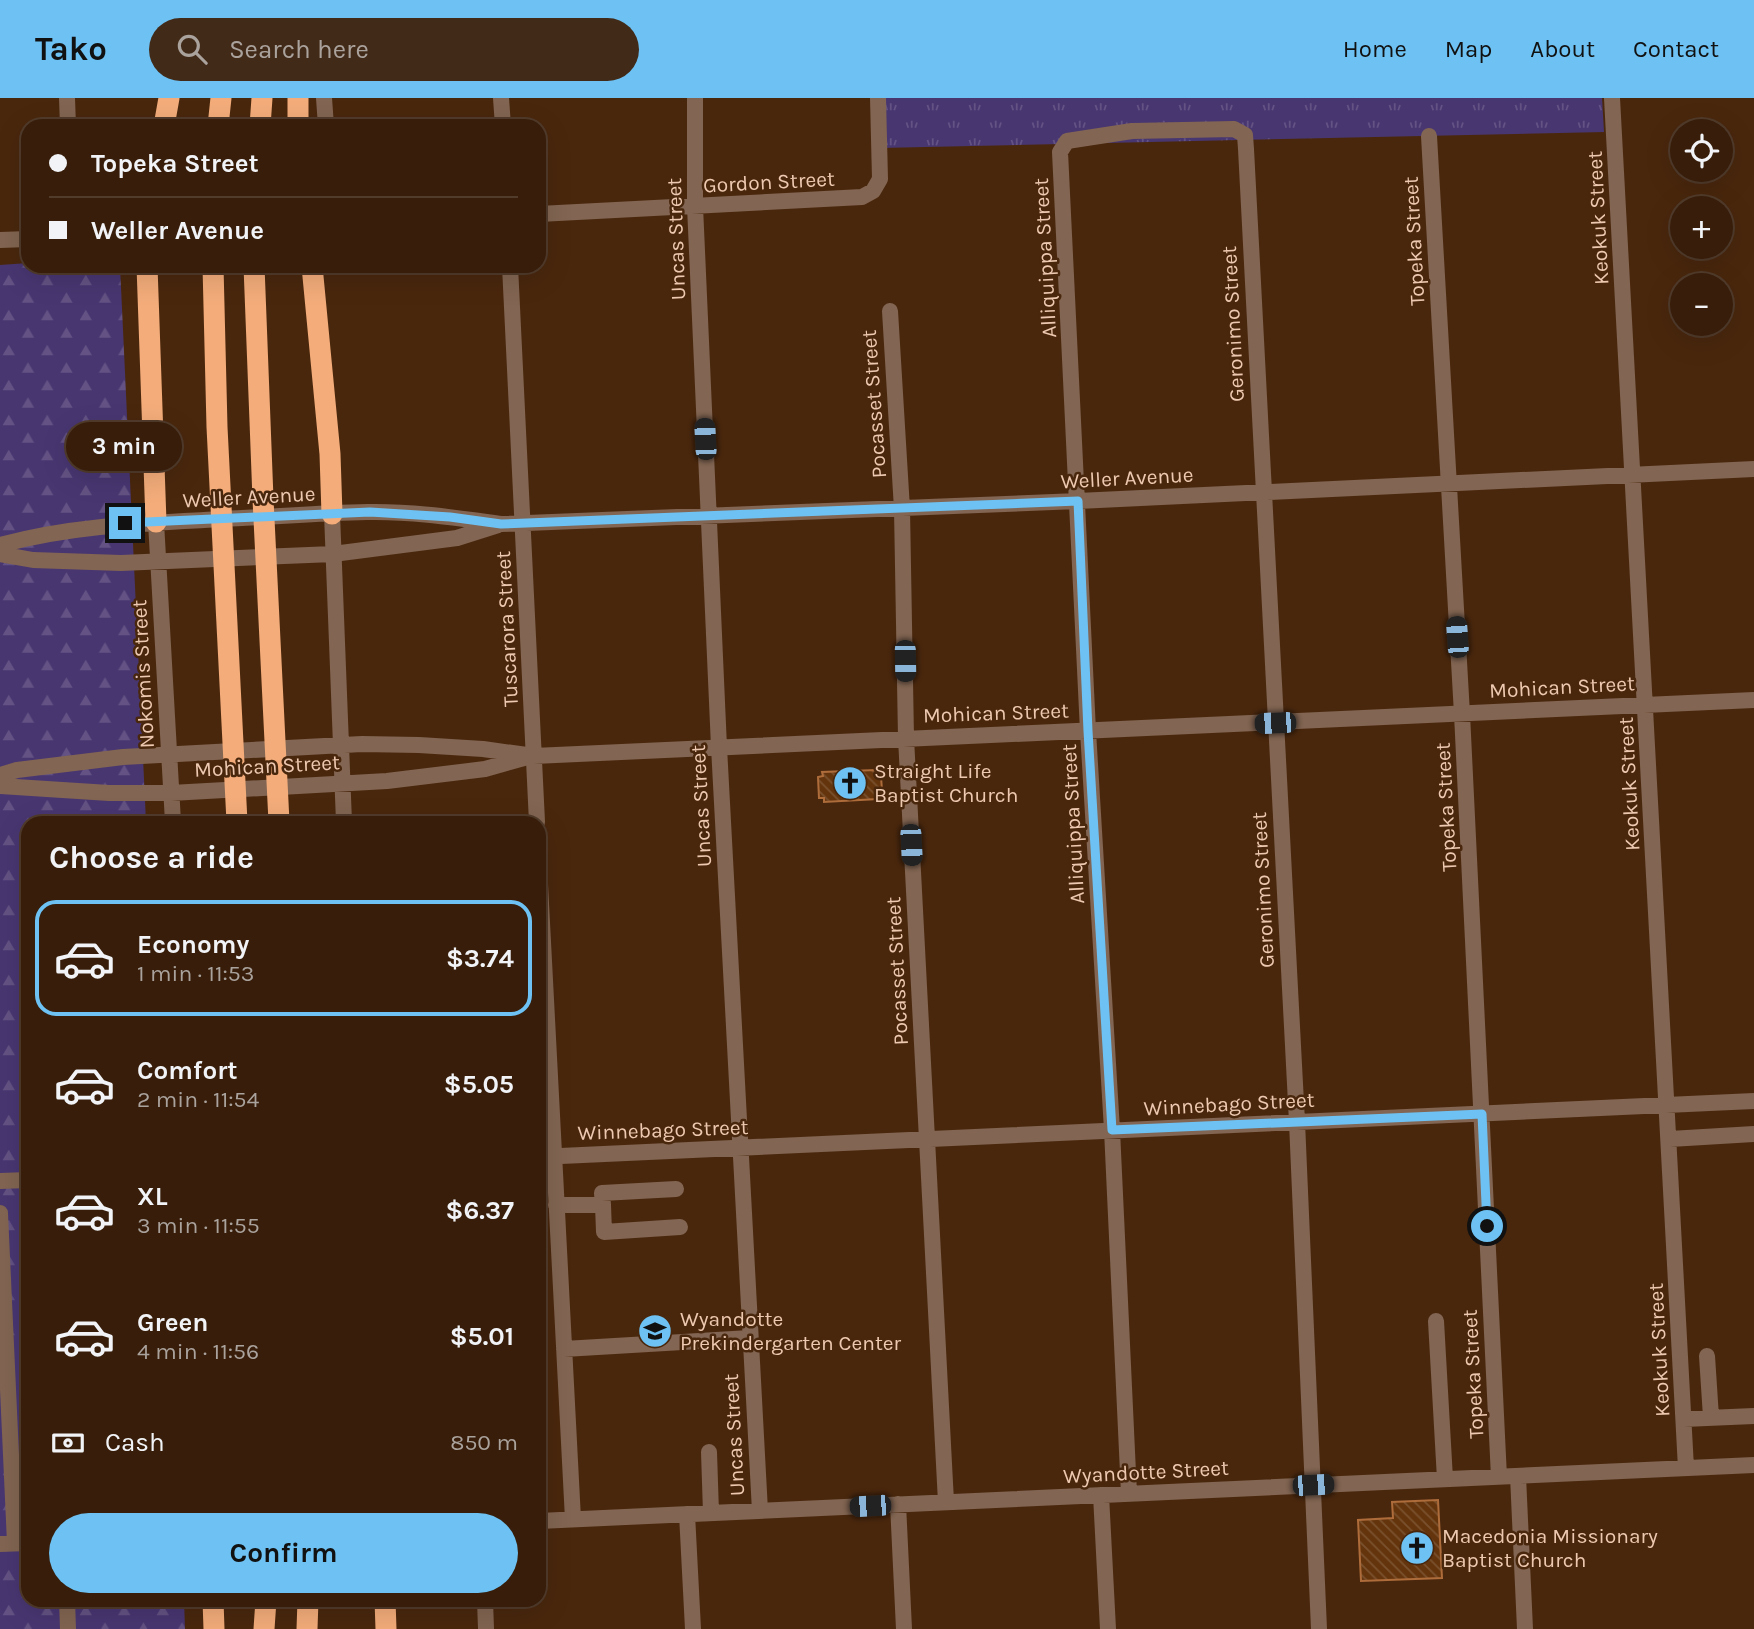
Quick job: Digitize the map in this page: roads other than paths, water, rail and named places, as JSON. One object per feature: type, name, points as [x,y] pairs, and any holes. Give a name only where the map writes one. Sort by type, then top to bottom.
[{"type":"highway","points":[[165,119],[169,98]]},
{"type":"highway","points":[[219,119],[221,98]]},
{"type":"highway","points":[[260,119],[262,98]]},
{"type":"highway","points":[[298,98],[298,119]]},
{"type":"highway","points":[[147,273],[156,522]]},
{"type":"highway","points":[[213,273],[217,439],[237,816]]},
{"type":"highway","points":[[254,273],[279,816]]},
{"type":"highway","points":[[313,273],[330,454],[332,514]]},
{"type":"highway","points":[[264,1629],[265,1607]]},
{"type":"highway","points":[[307,1629],[308,1607]]},
{"type":"highway","points":[[385,1607],[386,1629]]},
{"type":"street","points":[[67,98],[68,119]]},
{"type":"street","points":[[324,98],[326,119]]},
{"type":"street","points":[[501,98],[502,119]]},
{"type":"street","name":"Uncas Street","points":[[695,98],[695,206],[719,747],[760,1511]]},
{"type":"street","name":"Gordon Street","points":[[546,214],[854,199],[873,191],[880,179],[878,98]]},
{"type":"street","name":"Keokuk Street","points":[[1612,98],[1686,1468]]},
{"type":"street","name":"Alliquippa Street","points":[[1129,1494],[1060,152],[1068,141],[1132,131],[1234,130],[1245,135],[1246,149]]},
{"type":"street","name":"Topeka Street","points":[[1429,136],[1462,713],[1499,1477]]},
{"type":"street","name":"Geronimo Street","points":[[1246,149],[1297,1122],[1319,1629]]},
{"type":"street","points":[[0,240],[21,239]]},
{"type":"street","name":"Tuscarora Street","points":[[510,273],[537,816]]},
{"type":"street","name":"Pocasset Street","points":[[890,311],[902,509],[906,738],[946,1502]]},
{"type":"street","name":"Weller Avenue","points":[[0,545],[32,537],[125,523],[332,514],[450,517],[501,524],[902,509],[1754,469]]},
{"type":"street","points":[[332,514],[344,816]]},
{"type":"street","name":"Nokomis Street","points":[[156,522],[173,816]]},
{"type":"street","name":"Weller Avenue","points":[[0,554],[33,560],[158,562],[333,554],[457,538],[501,524]]},
{"type":"street","name":"Mohican Street","points":[[0,775],[17,770],[96,759],[340,745],[419,745],[483,749],[534,756],[1754,700]]},
{"type":"street","name":"Mohican Street","points":[[0,786],[109,793],[171,793],[387,781],[485,769],[534,756]]},
{"type":"street","name":"Winnebago Street","points":[[546,1156],[1754,1101]]},
{"type":"street","points":[[1670,1139],[1754,1134]]},
{"type":"street","points":[[546,1156],[556,1205],[573,1519]]},
{"type":"street","points":[[0,1181],[21,1180]]},
{"type":"street","points":[[676,1189],[602,1193],[604,1232],[680,1227]]},
{"type":"street","points":[[556,1205],[603,1205]]},
{"type":"street","points":[[0,1213],[14,1543]]},
{"type":"street","points":[[1436,1321],[1445,1479]]},
{"type":"street","points":[[564,1349],[750,1338]]},
{"type":"street","points":[[1707,1356],[1711,1418]]},
{"type":"street","points":[[1684,1419],[1754,1416]]},
{"type":"street","points":[[709,1452],[711,1513]]},
{"type":"street","name":"Wyandotte Street","points":[[546,1521],[1754,1465]]},
{"type":"street","points":[[1518,1476],[1525,1629]]},
{"type":"street","points":[[1101,1495],[1108,1629]]},
{"type":"street","points":[[898,1504],[904,1629]]},
{"type":"street","points":[[687,1514],[693,1629]]},
{"type":"street","points":[[67,1607],[68,1629]]},
{"type":"street","points":[[485,1607],[486,1629]]},
{"type":"place","name":"Straight Life Baptist Church","points":[[850,783]]},
{"type":"place","name":"Wyandotte Prekindergarten Center","points":[[655,1331]]},
{"type":"place","name":"Macedonia Missionary Baptist Church","points":[[1417,1548]]}]
